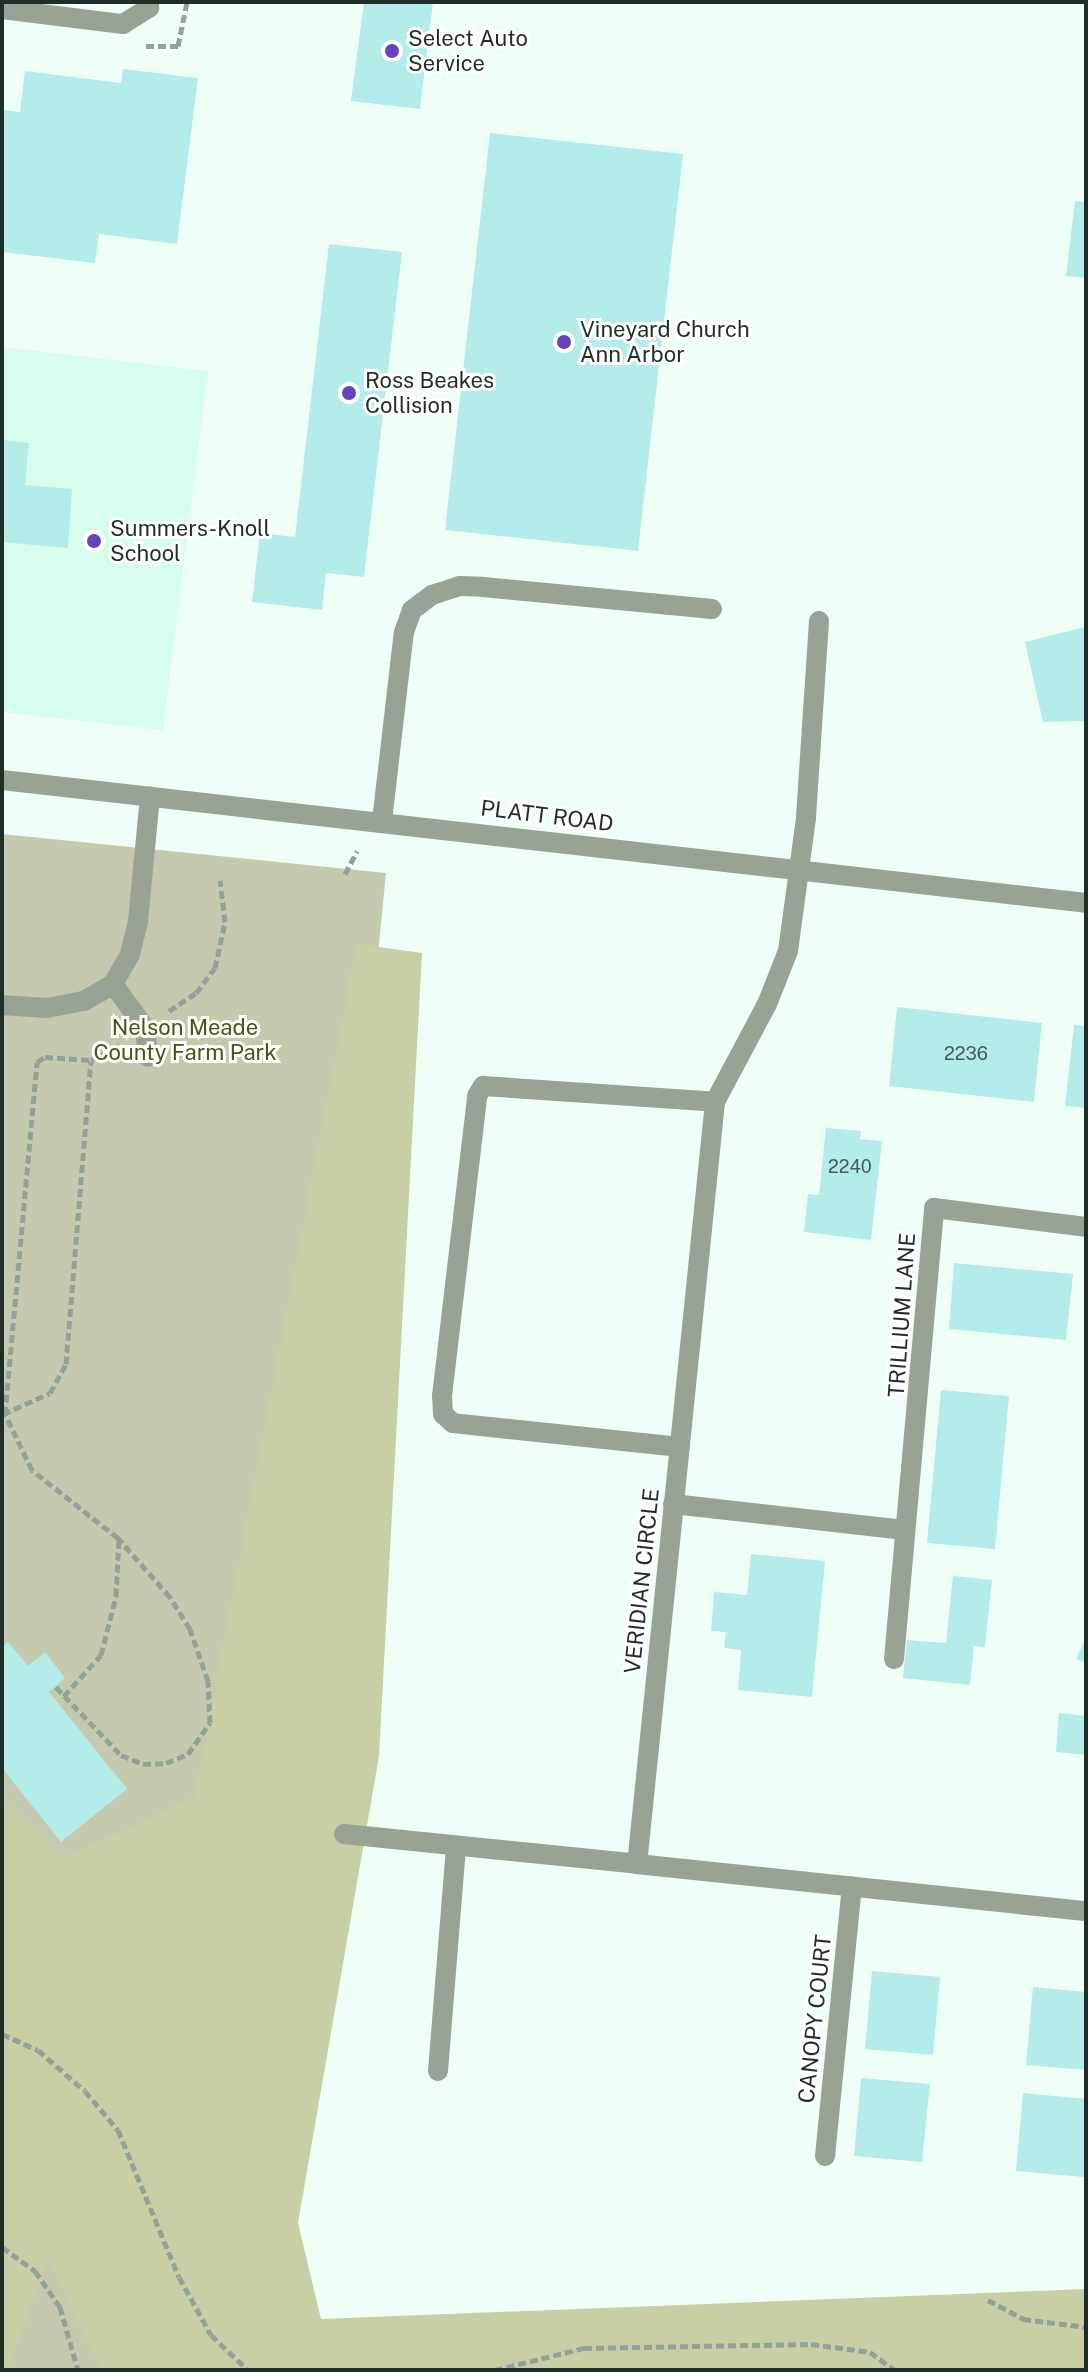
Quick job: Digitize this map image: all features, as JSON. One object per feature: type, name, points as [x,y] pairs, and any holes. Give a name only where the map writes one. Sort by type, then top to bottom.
[{"type":"street","points":[[2,9],[123,24],[149,8],[149,2]]},
{"type":"street","points":[[382,821],[404,632],[412,610],[432,595],[460,586],[483,587],[712,609]]},
{"type":"street","name":"VERIDIAN CIRCLE","points":[[637,1864],[715,1102],[767,1004],[788,951],[800,869],[819,621]]},
{"type":"street","name":"PLATT ROAD","points":[[2,780],[1086,903]]},
{"type":"street","points":[[2,1005],[72,1003],[113,984],[130,954],[138,921],[150,797]]},
{"type":"street","points":[[113,984],[145,1028],[148,1057]]},
{"type":"street","points":[[680,1447],[453,1423],[443,1414],[442,1396],[477,1096],[483,1086],[715,1102]]},
{"type":"street","name":"TRILLIUM LANE","points":[[894,1659],[934,1208],[1086,1227]]},
{"type":"street","points":[[673,1504],[905,1530]]},
{"type":"street","points":[[344,1834],[1086,1911]]},
{"type":"street","points":[[438,2071],[456,1846]]},
{"type":"street","name":"CANOPY COURT","points":[[825,2156],[852,1886]]},
{"type":"path","points":[[165,1014],[196,993],[215,968],[225,922],[220,880]]},
{"type":"path","points":[[56,1687],[121,1755],[143,1764],[166,1763],[188,1754],[210,1723],[208,1681],[190,1629],[118,1538],[32,1470],[3,1414],[35,1068],[45,1057],[91,1060],[124,1043]]},
{"type":"path","points":[[3,1414],[50,1393],[66,1364],[91,1060]]},
{"type":"path","points":[[63,1696],[101,1655],[116,1596],[118,1538]]},
{"type":"path","points":[[2,2034],[38,2050],[85,2091],[118,2130],[179,2277],[211,2335],[248,2370]]},
{"type":"path","points":[[2,2247],[35,2271],[60,2307],[78,2370]]},
{"type":"path","points":[[988,2300],[1023,2319],[1086,2327]]},
{"type":"path","points":[[495,2370],[584,2348],[811,2344],[870,2352],[895,2370]]},
{"type":"shaded area","name":"Summers-Knoll School","points":[[2,347],[208,371],[163,730],[2,712]]},
{"type":"shaded area","points":[[357,944],[422,953],[379,1756],[298,2223],[321,2319],[1086,2289],[1086,2370],[102,2370],[49,2258],[7,2370],[2,2370],[2,1800],[63,1859],[194,1797]]},
{"type":"green space","name":"Nelson Meade County Farm Park","points":[[2,834],[386,873],[244,2312],[857,2370],[2,2370]]},
{"type":"building","name":"Select Auto Service","points":[[364,2],[433,2],[420,109],[351,101]]},
{"type":"building","points":[[123,69],[198,78],[177,244],[99,234],[95,263],[2,252],[2,110],[20,112],[25,71],[121,83]]},
{"type":"building","name":"Vineyard Church Ann Arbor","points":[[490,133],[683,154],[638,551],[445,530]]},
{"type":"building","points":[[1075,201],[1086,202],[1086,278],[1066,276]]},
{"type":"building","name":"Ross Beakes Collision","points":[[329,244],[402,252],[364,577],[326,573],[322,610],[252,602],[260,533],[295,537]]},
{"type":"building","points":[[2,440],[29,443],[25,485],[72,489],[68,548],[2,542]]},
{"type":"building","points":[[1086,627],[1086,721],[1043,722],[1025,642]]},
{"type":"building","points":[[897,1007],[1042,1023],[1034,1102],[889,1086]]},
{"type":"building","points":[[1074,1025],[1086,1026],[1086,1108],[1065,1106]]},
{"type":"building","points":[[826,1128],[861,1131],[860,1139],[882,1141],[871,1240],[804,1232],[808,1194],[819,1195]]},
{"type":"building","points":[[954,1263],[1073,1274],[1066,1340],[949,1329]]},
{"type":"building","points":[[941,1390],[1009,1396],[995,1549],[927,1543]]},
{"type":"building","points":[[751,1554],[825,1561],[812,1697],[738,1690],[741,1650],[724,1648],[726,1632],[711,1631],[714,1592],[747,1595]]},
{"type":"building","points":[[953,1576],[992,1580],[985,1647],[974,1646],[970,1685],[903,1678],[907,1640],[946,1643]]},
{"type":"building","points":[[1086,1638],[1086,1663],[1076,1659]]},
{"type":"building","points":[[8,1642],[28,1666],[45,1652],[65,1678],[49,1692],[127,1789],[61,1842],[2,1768],[2,1647]]},
{"type":"building","points":[[1059,1713],[1086,1716],[1086,1755],[1056,1752]]},
{"type":"building","points":[[872,1971],[940,1977],[933,2055],[865,2049]]},
{"type":"building","points":[[1033,1987],[1086,1992],[1086,2070],[1026,2065]]},
{"type":"building","points":[[861,2078],[930,2084],[922,2162],[854,2156]]},
{"type":"building","points":[[1023,2093],[1086,2099],[1084,2177],[1016,2171]]},
{"type":"place","name":"Select Auto Service","points":[[392,51]]},
{"type":"place","name":"Vineyard Church Ann Arbor","points":[[564,342]]},
{"type":"place","name":"Ross Beakes Collision","points":[[349,393]]},
{"type":"place","name":"Summers-Knoll School","points":[[94,541]]}]
